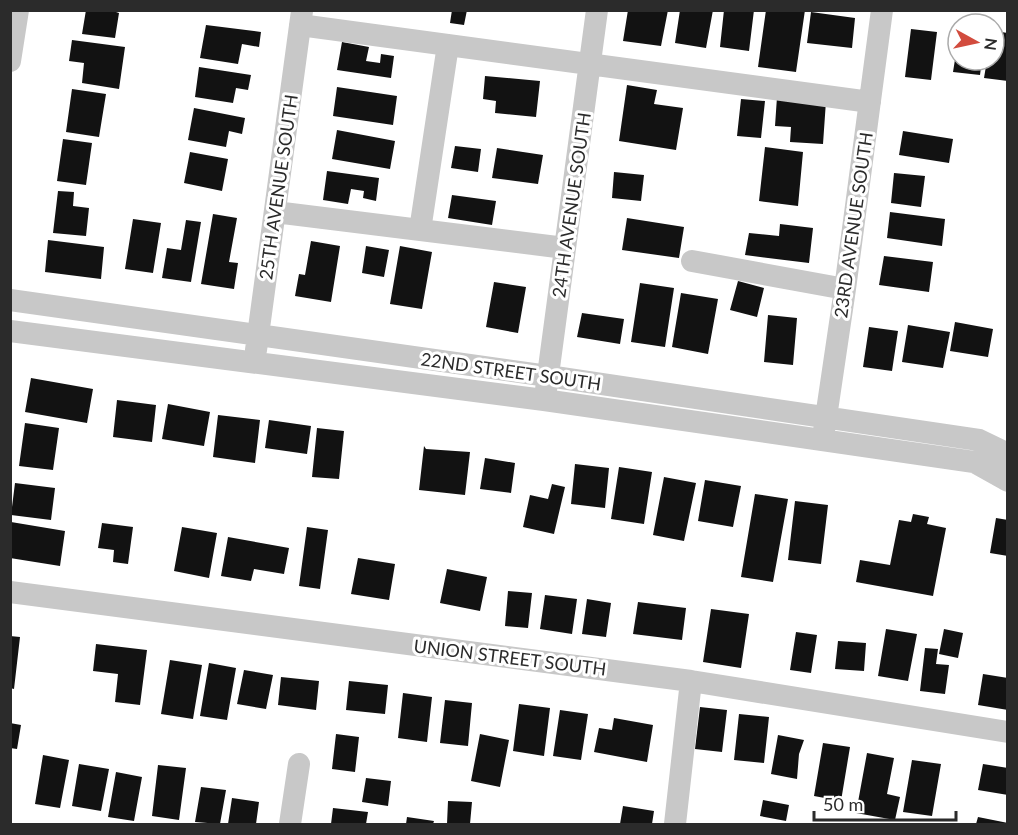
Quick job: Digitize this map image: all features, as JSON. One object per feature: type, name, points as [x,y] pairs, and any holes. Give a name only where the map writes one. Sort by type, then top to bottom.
[{"type":"street","points":[[10,61],[18,10]]},
{"type":"street","name":"24TH AVENUE SOUTH","points":[[544,400],[597,10]]},
{"type":"street","name":"23RD AVENUE SOUTH","points":[[822,439],[845,289],[882,10]]},
{"type":"street","points":[[301,18],[448,45],[870,102]]},
{"type":"street","name":"25TH AVENUE SOUTH","points":[[253,363],[301,18]]},
{"type":"street","points":[[420,230],[448,45]]},
{"type":"street","points":[[275,212],[565,248]]},
{"type":"street","points":[[692,261],[845,289]]},
{"type":"street","name":"22ND STREET SOUTH","points":[[10,300],[980,440],[1008,456]]},
{"type":"street","name":"22ND STREET SOUTH","points":[[10,331],[544,400],[974,462],[1008,456]]},
{"type":"street","points":[[974,462],[1008,481]]},
{"type":"street","name":"UNION STREET SOUTH","points":[[10,592],[691,681],[1008,732]]},
{"type":"street","points":[[675,825],[691,681]]},
{"type":"street","points":[[290,825],[299,764]]},
{"type":"building","points":[[86,10],[110,10],[119,13],[115,38],[82,34]]},
{"type":"building","points":[[452,10],[467,10],[464,25],[450,23]]},
{"type":"building","points":[[628,10],[668,10],[661,46],[623,41]]},
{"type":"building","points":[[680,10],[713,10],[706,48],[675,43]]},
{"type":"building","points":[[724,10],[754,10],[749,51],[720,47]]},
{"type":"building","points":[[766,10],[805,10],[796,72],[758,67]]},
{"type":"building","points":[[811,12],[855,18],[852,48],[807,43]]},
{"type":"building","points":[[206,25],[261,32],[259,47],[242,44],[238,64],[200,58]]},
{"type":"building","points":[[911,29],[937,32],[931,80],[905,77]]},
{"type":"building","points":[[1006,33],[1008,33],[1008,81],[984,78],[985,72],[1006,72]]},
{"type":"building","points":[[72,40],[125,47],[119,89],[82,83],[84,63],[69,61]]},
{"type":"building","points":[[342,42],[369,47],[366,61],[380,63],[381,54],[394,56],[391,78],[337,70]]},
{"type":"building","points":[[199,67],[251,75],[248,90],[236,88],[233,103],[195,97]]},
{"type":"building","points":[[953,72],[980,72],[980,75]]},
{"type":"building","points":[[485,76],[540,81],[536,117],[495,113],[496,101],[483,99]]},
{"type":"building","points":[[627,85],[657,90],[654,104],[683,108],[676,150],[619,141]]},
{"type":"building","points":[[337,87],[397,96],[393,125],[333,116]]},
{"type":"building","points":[[72,89],[106,94],[99,137],[66,132]]},
{"type":"building","points":[[777,97],[826,101],[823,144],[790,142],[791,127],[775,126]]},
{"type":"building","points":[[741,99],[765,101],[761,138],[737,136]]},
{"type":"building","points":[[194,108],[245,118],[242,134],[229,131],[226,147],[188,140]]},
{"type":"building","points":[[337,130],[395,141],[390,169],[332,159]]},
{"type":"building","points":[[903,131],[953,139],[949,163],[899,155]]},
{"type":"building","points":[[63,139],[92,143],[86,185],[57,181]]},
{"type":"building","points":[[455,146],[481,149],[478,172],[451,168]]},
{"type":"building","points":[[765,147],[803,152],[798,206],[759,201]]},
{"type":"building","points":[[497,148],[543,155],[538,184],[492,178]]},
{"type":"building","points":[[190,152],[228,159],[222,191],[184,183]]},
{"type":"building","points":[[327,171],[379,178],[376,201],[363,198],[364,191],[351,189],[348,204],[323,200]]},
{"type":"building","points":[[614,172],[644,175],[641,201],[612,198]]},
{"type":"building","points":[[894,173],[925,176],[921,207],[891,203]]},
{"type":"building","points":[[58,191],[74,192],[73,206],[89,208],[86,236],[53,233]]},
{"type":"building","points":[[452,195],[496,201],[492,225],[448,218]]},
{"type":"building","points":[[890,212],[945,219],[942,246],[887,238]]},
{"type":"building","points":[[213,214],[237,218],[229,262],[238,263],[234,289],[201,284]]},
{"type":"building","points":[[627,218],[684,227],[679,258],[622,250]]},
{"type":"building","points":[[133,219],[161,223],[153,273],[125,269]]},
{"type":"building","points":[[186,220],[201,222],[191,282],[162,278],[167,248],[181,250]]},
{"type":"building","points":[[780,224],[813,228],[809,263],[745,255],[749,233],[779,236]]},
{"type":"building","points":[[48,240],[104,247],[101,279],[45,272]]},
{"type":"building","points":[[311,241],[340,246],[331,302],[295,296],[299,274],[305,275]]},
{"type":"building","points":[[366,246],[389,250],[384,277],[362,273]]},
{"type":"building","points":[[400,246],[432,252],[422,309],[390,304]]},
{"type":"building","points":[[884,256],[933,262],[929,292],[879,285]]},
{"type":"building","points":[[738,281],[764,288],[757,317],[730,310]]},
{"type":"building","points":[[494,282],[526,287],[518,333],[486,327]]},
{"type":"building","points":[[640,283],[674,288],[665,347],[631,342]]},
{"type":"building","points":[[681,293],[718,299],[708,354],[672,347]]},
{"type":"building","points":[[582,313],[624,319],[620,344],[577,337]]},
{"type":"building","points":[[768,315],[797,318],[793,365],[764,362]]},
{"type":"building","points":[[955,322],[993,329],[988,357],[950,351]]},
{"type":"building","points":[[908,325],[950,332],[943,368],[902,362]]},
{"type":"building","points":[[869,327],[898,331],[892,371],[863,367]]},
{"type":"building","points":[[31,378],[93,389],[87,423],[25,412]]},
{"type":"building","points":[[117,400],[156,405],[152,442],[113,437]]},
{"type":"building","points":[[168,404],[210,412],[204,446],[162,439]]},
{"type":"building","points":[[218,415],[260,420],[255,463],[213,457]]},
{"type":"building","points":[[269,420],[311,426],[307,454],[265,448]]},
{"type":"building","points":[[25,423],[59,428],[53,470],[19,466]]},
{"type":"building","points":[[317,428],[344,431],[339,479],[312,477]]},
{"type":"building","points":[[424,446],[426,449],[470,452],[465,495],[419,490]]},
{"type":"building","points":[[485,458],[515,463],[511,493],[480,489]]},
{"type":"building","points":[[575,464],[609,468],[605,508],[571,504]]},
{"type":"building","points":[[619,467],[652,472],[644,524],[611,519]]},
{"type":"building","points":[[664,477],[696,483],[684,541],[653,535]]},
{"type":"building","points":[[705,480],[741,486],[733,527],[698,521]]},
{"type":"building","points":[[15,483],[55,488],[51,520],[11,515]]},
{"type":"building","points":[[552,484],[565,487],[554,534],[523,527],[530,495],[548,499]]},
{"type":"building","points":[[755,494],[788,499],[773,582],[741,577]]},
{"type":"building","points":[[795,501],[828,505],[821,564],[788,560]]},
{"type":"building","points":[[913,514],[929,517],[927,524],[946,528],[933,596],[856,582],[860,560],[890,565],[899,520],[911,522]]},
{"type":"building","points":[[996,518],[1008,520],[1008,556],[990,553]]},
{"type":"building","points":[[11,522],[65,531],[60,566],[10,558]]},
{"type":"building","points":[[102,523],[133,527],[128,564],[113,562],[114,550],[98,548]]},
{"type":"building","points":[[182,527],[217,533],[209,578],[174,571]]},
{"type":"building","points":[[307,527],[328,530],[320,589],[299,586]]},
{"type":"building","points":[[228,537],[289,548],[284,574],[254,569],[251,581],[221,576]]},
{"type":"building","points":[[358,558],[395,564],[389,600],[351,594]]},
{"type":"building","points":[[447,569],[487,577],[480,611],[440,603]]},
{"type":"building","points":[[508,591],[532,593],[528,628],[505,626]]},
{"type":"building","points":[[545,595],[577,599],[572,634],[540,629]]},
{"type":"building","points":[[587,599],[611,603],[606,637],[582,634]]},
{"type":"building","points":[[638,602],[686,608],[682,640],[633,634]]},
{"type":"building","points":[[711,609],[749,614],[741,668],[703,662]]},
{"type":"building","points":[[886,629],[917,634],[908,681],[878,676]]},
{"type":"building","points":[[944,629],[963,633],[958,658],[939,654]]},
{"type":"building","points":[[796,632],[817,635],[811,673],[790,670]]},
{"type":"building","points":[[10,636],[20,637],[14,689],[10,688]]},
{"type":"building","points":[[838,641],[866,643],[864,671],[835,669]]},
{"type":"building","points":[[96,644],[147,650],[140,705],[115,702],[118,674],[93,671]]},
{"type":"building","points":[[925,648],[938,649],[936,664],[949,665],[945,694],[920,691]]},
{"type":"building","points":[[170,660],[202,665],[193,719],[161,714]]},
{"type":"building","points":[[209,663],[236,668],[227,720],[200,716]]},
{"type":"building","points":[[244,670],[273,675],[266,709],[237,704]]},
{"type":"building","points":[[983,674],[1008,678],[1008,710],[978,705]]},
{"type":"building","points":[[281,677],[319,681],[316,710],[278,705]]},
{"type":"building","points":[[349,681],[388,685],[385,714],[346,710]]},
{"type":"building","points":[[403,693],[432,697],[427,742],[398,738]]},
{"type":"building","points":[[445,700],[472,703],[468,746],[440,743]]},
{"type":"building","points":[[519,704],[550,708],[544,756],[513,751]]},
{"type":"building","points":[[700,707],[727,710],[722,752],[695,749]]},
{"type":"building","points":[[560,710],[588,714],[581,760],[553,756]]},
{"type":"building","points":[[739,714],[769,717],[764,763],[734,760]]},
{"type":"building","points":[[614,718],[653,725],[647,762],[594,752],[599,728],[612,730]]},
{"type":"building","points":[[10,723],[21,725],[17,749],[10,748]]},
{"type":"building","points":[[336,734],[359,737],[355,772],[332,769]]},
{"type":"building","points":[[480,734],[509,740],[500,787],[471,781]]},
{"type":"building","points":[[778,735],[804,740],[799,754],[797,779],[771,774]]},
{"type":"building","points":[[823,743],[850,747],[841,801],[814,796]]},
{"type":"building","points":[[867,753],[894,758],[887,794],[900,797],[895,820],[856,813]]},
{"type":"building","points":[[43,755],[69,760],[60,808],[35,804]]},
{"type":"building","points":[[912,760],[941,764],[932,816],[903,812]]},
{"type":"building","points":[[79,764],[109,769],[101,811],[72,806]]},
{"type":"building","points":[[983,764],[1008,768],[1008,795],[978,790]]},
{"type":"building","points":[[158,765],[186,768],[179,820],[152,816]]},
{"type":"building","points":[[116,772],[142,777],[134,821],[108,817]]},
{"type":"building","points":[[366,778],[391,781],[388,806],[362,802]]},
{"type":"building","points":[[201,787],[226,790],[220,824],[195,822]]},
{"type":"building","points":[[232,798],[259,802],[256,824],[228,824]]},
{"type":"building","points":[[763,800],[789,805],[786,821],[760,816]]},
{"type":"building","points":[[448,801],[472,802],[470,824],[447,824]]},
{"type":"building","points":[[623,806],[654,811],[652,824],[620,824]]},
{"type":"building","points":[[333,808],[368,812],[366,824],[331,824]]},
{"type":"building","points":[[407,817],[434,821],[433,824],[406,824]]},
{"type":"building","points":[[978,817],[1008,823],[1008,824],[976,824]]}]
